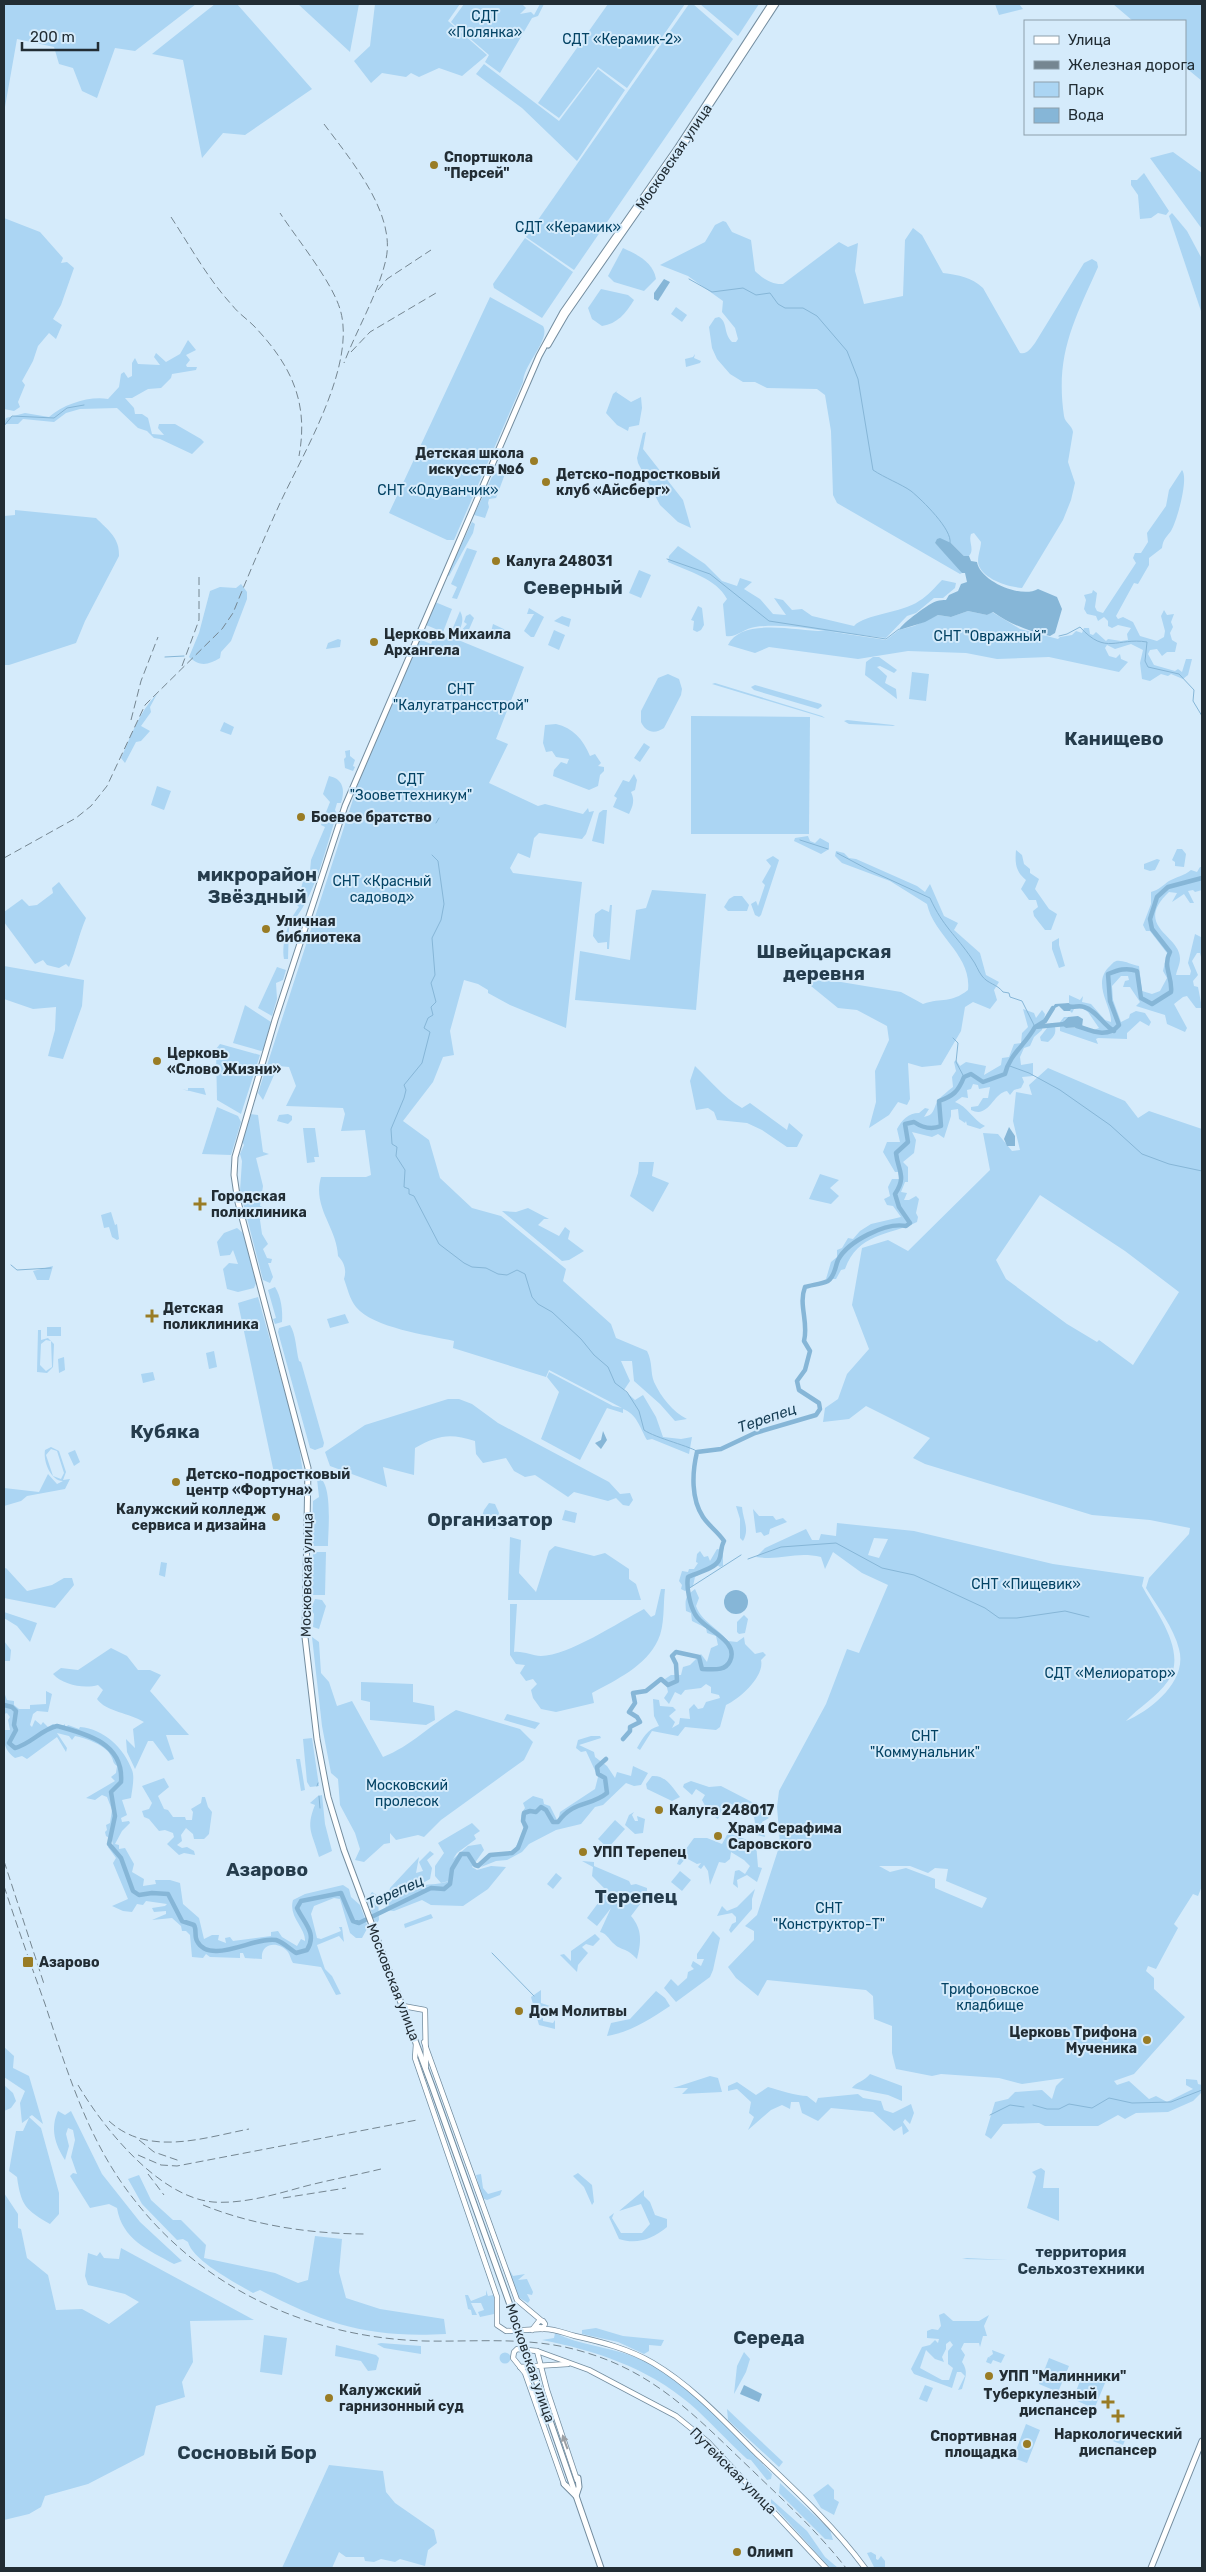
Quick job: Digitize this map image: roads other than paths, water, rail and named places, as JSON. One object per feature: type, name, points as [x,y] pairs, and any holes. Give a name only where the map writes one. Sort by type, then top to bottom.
[{"type":"main road","name":"Московская улица","points":[[601,2568],[426,2068],[426,2059],[416,2042],[344,1850],[328,1797],[308,1666],[304,1597],[308,1468],[238,1202],[234,1174],[235,1157],[275,1020],[345,806],[449,559],[538,360],[563,312],[678,146],[771,4]]},
{"type":"main road","name":"Московская улица","points":[[538,360],[566,314],[681,149],[776,4]]},
{"type":"main road","points":[[403,2006],[425,2010],[424,2042],[426,2059],[517,2300],[530,2313],[539,2327],[557,2330],[614,2346],[651,2362],[671,2374],[719,2416],[776,2472],[838,2534],[865,2568]]},
{"type":"main road","points":[[416,2042],[415,2060],[498,2302],[497,2325],[506,2330],[531,2330],[545,2326],[543,2321]]},
{"type":"main road","points":[[415,2060],[426,2059]]},
{"type":"main road","points":[[530,2313],[557,2330]]},
{"type":"main road","name":"Путейская улица","points":[[573,2364],[520,2367],[513,2358],[514,2352],[517,2349],[537,2351],[573,2364],[589,2370],[676,2416],[695,2430],[826,2568]]},
{"type":"main road","points":[[520,2367],[525,2373],[564,2484],[576,2496],[579,2487],[578,2478],[540,2366],[537,2351]]},
{"type":"main road","points":[[1151,2568],[1202,2441]]},
{"type":"main road","points":[[564,2484],[573,2487],[577,2484],[578,2478]]},
{"type":"water","points":[[664,279],[670,282],[658,301],[654,299],[654,293]]},
{"type":"water","points":[[940,538],[951,543],[964,556],[969,556],[971,561],[977,562],[985,576],[993,582],[1022,592],[1038,589],[1057,597],[1062,609],[1055,633],[1050,636],[1027,630],[993,612],[987,615],[968,611],[951,617],[938,615],[925,622],[899,630],[923,609],[934,602],[946,600],[949,595],[958,591],[961,584],[967,582],[965,573],[962,573],[935,543]]},
{"type":"water","points":[[1069,1003],[1072,1007],[1070,1011],[1064,1011],[1059,1006],[1051,1010],[1055,1004]]},
{"type":"water","points":[[1078,1016],[1083,1019],[1082,1027],[1066,1028],[1061,1024],[1068,1017]]},
{"type":"water","points":[[1009,1127],[1015,1136],[1015,1146],[1007,1146],[1004,1139]]},
{"type":"water","points":[[603,1431],[607,1440],[601,1449],[595,1443],[601,1440]]},
{"type":"water","points":[[736,1590],[744,1594],[748,1602],[744,1610],[736,1614],[728,1610],[724,1602],[728,1594]]},
{"type":"water","points":[[744,2385],[762,2394],[759,2402],[740,2394]]},
{"type":"waterway","points":[[689,279],[712,292],[743,288],[756,295],[770,293],[778,304],[785,308],[803,308],[817,316],[847,351],[858,379],[873,470],[907,488],[922,501],[942,523],[950,537],[950,543]]},
{"type":"waterway","points":[[4,426],[12,416],[54,418],[67,408],[84,405]]},
{"type":"waterway","points":[[667,559],[710,574],[769,621],[886,639],[899,629]]},
{"type":"waterway","points":[[1059,636],[1080,627],[1089,636],[1105,643],[1147,642],[1145,661],[1148,667],[1179,674],[1194,690],[1193,701],[1202,716]]},
{"type":"waterway","points":[[165,657],[184,656]]},
{"type":"waterway","points":[[436,823],[439,818]]},
{"type":"waterway","points":[[800,840],[828,849]]},
{"type":"waterway","points":[[837,853],[930,898],[940,916],[982,976],[1003,992],[1009,993],[1010,997],[1022,1001],[1035,1027]]},
{"type":"waterway","points":[[432,855],[438,861],[444,904],[441,920],[432,938],[435,975],[431,983],[436,1002],[431,1007],[433,1015],[428,1018],[424,1028],[430,1032],[422,1063],[404,1085],[406,1090],[404,1098],[391,1129],[392,1144],[397,1147],[396,1156],[405,1170],[404,1187],[409,1189],[409,1194],[414,1196],[439,1244],[464,1263],[472,1267],[486,1268],[498,1274],[507,1275],[517,1270],[525,1274],[532,1297],[538,1304],[552,1312],[608,1367],[615,1383],[627,1392],[639,1411],[644,1430],[698,1452]]},
{"type":"waterway","name":"Терепец","points":[[1077,1026],[1094,1032],[1104,1033],[1119,1025],[1110,1001],[1108,974],[1119,970],[1137,971],[1141,998],[1152,1004],[1171,992],[1171,982],[1167,967],[1170,952],[1152,929],[1150,919],[1157,897],[1168,887],[1202,878]]},
{"type":"waterway","name":"Терепец","points":[[1067,1006],[1082,1006],[1088,1009],[1114,1031]]},
{"type":"waterway","name":"Терепец","points":[[1037,1026],[1045,1021],[1053,1008]]},
{"type":"waterway","name":"Терепец","points":[[623,1739],[630,1731],[630,1727],[640,1722],[637,1717],[629,1712],[635,1703],[633,1693],[646,1691],[661,1679],[668,1685],[677,1681],[676,1664],[672,1656],[676,1652],[699,1657],[702,1669],[725,1667],[728,1665],[732,1654],[730,1647],[725,1641],[695,1614],[688,1591],[688,1577],[717,1563],[724,1541],[703,1517],[696,1502],[694,1468],[697,1452],[721,1449],[755,1433],[816,1415],[820,1409],[819,1403],[799,1390],[797,1381],[805,1370],[810,1351],[804,1341],[803,1294],[805,1287],[828,1281],[832,1277],[838,1260],[843,1253],[868,1234],[888,1227],[906,1226],[910,1223],[899,1207],[895,1194],[899,1188],[901,1178],[896,1153],[908,1142],[905,1124],[914,1122],[930,1128],[941,1126],[939,1101],[954,1093],[964,1077],[971,1074],[983,1082],[1005,1074],[1010,1061],[1035,1027],[1065,1024]]},
{"type":"waterway","points":[[953,1038],[958,1043],[956,1062],[964,1077]]},
{"type":"waterway","points":[[1007,1065],[1029,1073],[1060,1090],[1110,1125],[1142,1154],[1169,1164],[1202,1171]]},
{"type":"waterway","points":[[11,1265],[17,1270],[51,1268]]},
{"type":"waterway","points":[[748,1559],[781,1547],[836,1543],[882,1568],[914,1575],[985,1608],[999,1618],[1017,1618],[1065,1611],[1089,1617]]},
{"type":"waterway","points":[[688,1589],[741,1555]]},
{"type":"waterway","name":"Терепец","points":[[4,1705],[12,1707],[16,1711],[14,1725],[16,1730],[9,1743],[15,1748],[46,1730],[57,1726],[92,1737],[102,1743],[117,1758],[121,1782],[111,1792],[115,1816],[109,1844],[121,1858],[133,1891],[139,1895],[152,1893],[168,1894],[182,1921],[194,1925],[197,1941],[203,1948],[212,1951],[222,1951],[267,1940],[279,1941],[296,1953],[307,1950],[311,1938],[308,1928],[297,1908],[301,1901],[341,1893],[353,1921],[359,1923],[431,1888],[444,1889],[450,1884],[452,1869],[461,1854],[468,1854],[475,1865],[478,1866],[490,1855],[512,1853],[518,1848],[526,1827],[523,1821],[524,1813],[536,1812],[541,1807],[546,1810],[553,1822],[558,1822],[570,1810],[607,1793],[605,1778],[598,1774],[597,1767],[606,1759]]},
{"type":"waterway","points":[[319,1796],[320,1808]]},
{"type":"waterway","points":[[492,1953],[534,1996]]},
{"type":"waterway","points":[[1033,2105],[1047,2109],[1059,2109],[1069,2104],[1092,2108],[1109,2098],[1132,2103],[1171,2102],[1202,2090]]},
{"type":"waterway","points":[[990,2115],[1010,2105],[1024,2107]]},
{"type":"railway","points":[[324,124],[369,187],[378,205],[387,241],[383,272],[344,363]]},
{"type":"railway","points":[[4,858],[76,818],[91,806],[107,786],[145,705],[222,629],[233,613],[256,557],[326,407],[341,355],[343,331],[340,309],[322,273],[280,213]]},
{"type":"railway","points":[[171,217],[215,284],[234,308],[267,341],[287,370],[299,401],[301,418],[299,456]]},
{"type":"railway","points":[[378,290],[387,279],[431,250]]},
{"type":"railway","points":[[351,352],[370,332],[436,293]]},
{"type":"railway","points":[[182,666],[199,620],[199,577]]},
{"type":"railway","points":[[131,720],[141,681],[158,637]]},
{"type":"railway","points":[[4,1861],[44,1984]]},
{"type":"railway","points":[[4,1886],[72,2082],[105,2156],[136,2202],[164,2233],[195,2261],[229,2284],[265,2304],[303,2319],[342,2331],[383,2338],[425,2341],[505,2341],[545,2344],[584,2352],[634,2372],[676,2400],[733,2451],[801,2517],[846,2568]]},
{"type":"railway","points":[[78,2085],[102,2121],[135,2158],[173,2188],[193,2197],[213,2202],[244,2201],[381,2169]]},
{"type":"railway","points":[[138,2155],[161,2165],[177,2166],[417,2120]]},
{"type":"railway","points":[[109,2121],[124,2132],[141,2139],[158,2142],[195,2140],[249,2129]]},
{"type":"railway","points":[[139,2140],[154,2152],[180,2161]]},
{"type":"railway","points":[[148,2174],[164,2195]]},
{"type":"railway","points":[[283,2198],[346,2188]]},
{"type":"railway","points":[[203,2205],[243,2218],[284,2227],[346,2234],[367,2234]]},
{"type":"place","name":"Спортшкола \"Персей\"","points":[[434,165]]},
{"type":"place","name":"Детская школа искусств №6","points":[[534,461]]},
{"type":"place","name":"Детско-подростковый клуб «Айсберг»","points":[[546,482]]},
{"type":"place","name":"Калуга 248031","points":[[496,561]]},
{"type":"place","name":"Церковь Михаила Архангела","points":[[374,642]]},
{"type":"place","name":"Боевое братство","points":[[301,817]]},
{"type":"place","name":"Уличная библиотека","points":[[266,929]]},
{"type":"place","name":"Церковь «Слово Жизни»","points":[[157,1061]]},
{"type":"place","name":"Городская поликлиника","points":[[200,1204]]},
{"type":"place","name":"Детская поликлиника","points":[[152,1316]]},
{"type":"place","name":"Детско-подростковый центр «Фортуна»","points":[[176,1482]]},
{"type":"place","name":"Калужский колледж сервиса и дизайна","points":[[276,1517]]},
{"type":"place","name":"Калуга 248017","points":[[659,1810]]},
{"type":"place","name":"Храм Серафима Саровского","points":[[718,1836]]},
{"type":"place","name":"УПП Терепец","points":[[583,1852]]},
{"type":"place","name":"Азарово","points":[[28,1962]]},
{"type":"place","name":"Дом Молитвы","points":[[519,2011]]},
{"type":"place","name":"Церковь Трифона Мученика","points":[[1147,2040]]},
{"type":"place","name":"УПП \"Малинники\"","points":[[989,2376]]},
{"type":"place","name":"Калужский гарнизонный суд","points":[[329,2398]]},
{"type":"place","name":"Туберкулезный диспансер","points":[[1108,2402]]},
{"type":"place","name":"Наркологический диспансер","points":[[1118,2416]]},
{"type":"place","name":"Спортивная площадка","points":[[1027,2444]]},
{"type":"place","name":"Олимп","points":[[737,2552]]},
{"type":"district","name":"Северный","points":[[573,587]]},
{"type":"district","name":"Канищево","points":[[1114,738]]},
{"type":"district","name":"микрорайон Звёздный","points":[[257,885]]},
{"type":"district","name":"Швейцарская деревня","points":[[824,962]]},
{"type":"district","name":"Кубяка","points":[[165,1431]]},
{"type":"district","name":"Организатор","points":[[490,1519]]},
{"type":"district","name":"Азарово","points":[[267,1869]]},
{"type":"district","name":"Терепец","points":[[636,1896]]},
{"type":"district","name":"территория Сельхозтехники","points":[[1081,2260]]},
{"type":"district","name":"Середа","points":[[769,2337]]},
{"type":"district","name":"Сосновый Бор","points":[[247,2452]]},
{"type":"park label","name":"СДТ «Полянка»","points":[[485,24]]},
{"type":"park label","name":"СДТ «Керамик-2»","points":[[622,39]]},
{"type":"park label","name":"СДТ «Керамик»","points":[[568,227]]},
{"type":"park label","name":"СНТ «Одуванчик»","points":[[438,490]]},
{"type":"park label","name":"СНТ \"Овражный\"","points":[[990,636]]},
{"type":"park label","name":"СНТ \"Калугатрансстрой\"","points":[[461,698]]},
{"type":"park label","name":"СДТ \"Зооветтехникум\"","points":[[411,788]]},
{"type":"park label","name":"СНТ «Красный садовод»","points":[[382,890]]},
{"type":"park label","name":"СНТ «Пищевик»","points":[[1026,1584]]},
{"type":"park label","name":"СДТ «Мелиоратор»","points":[[1110,1673]]},
{"type":"park label","name":"СНТ \"Коммунальник\"","points":[[925,1744]]},
{"type":"park label","name":"Московский пролесок","points":[[407,1794]]},
{"type":"park label","name":"СНТ \"Конструктор-Т\"","points":[[829,1916]]},
{"type":"park label","name":"Трифоновское кладбище","points":[[990,1998]]}]
